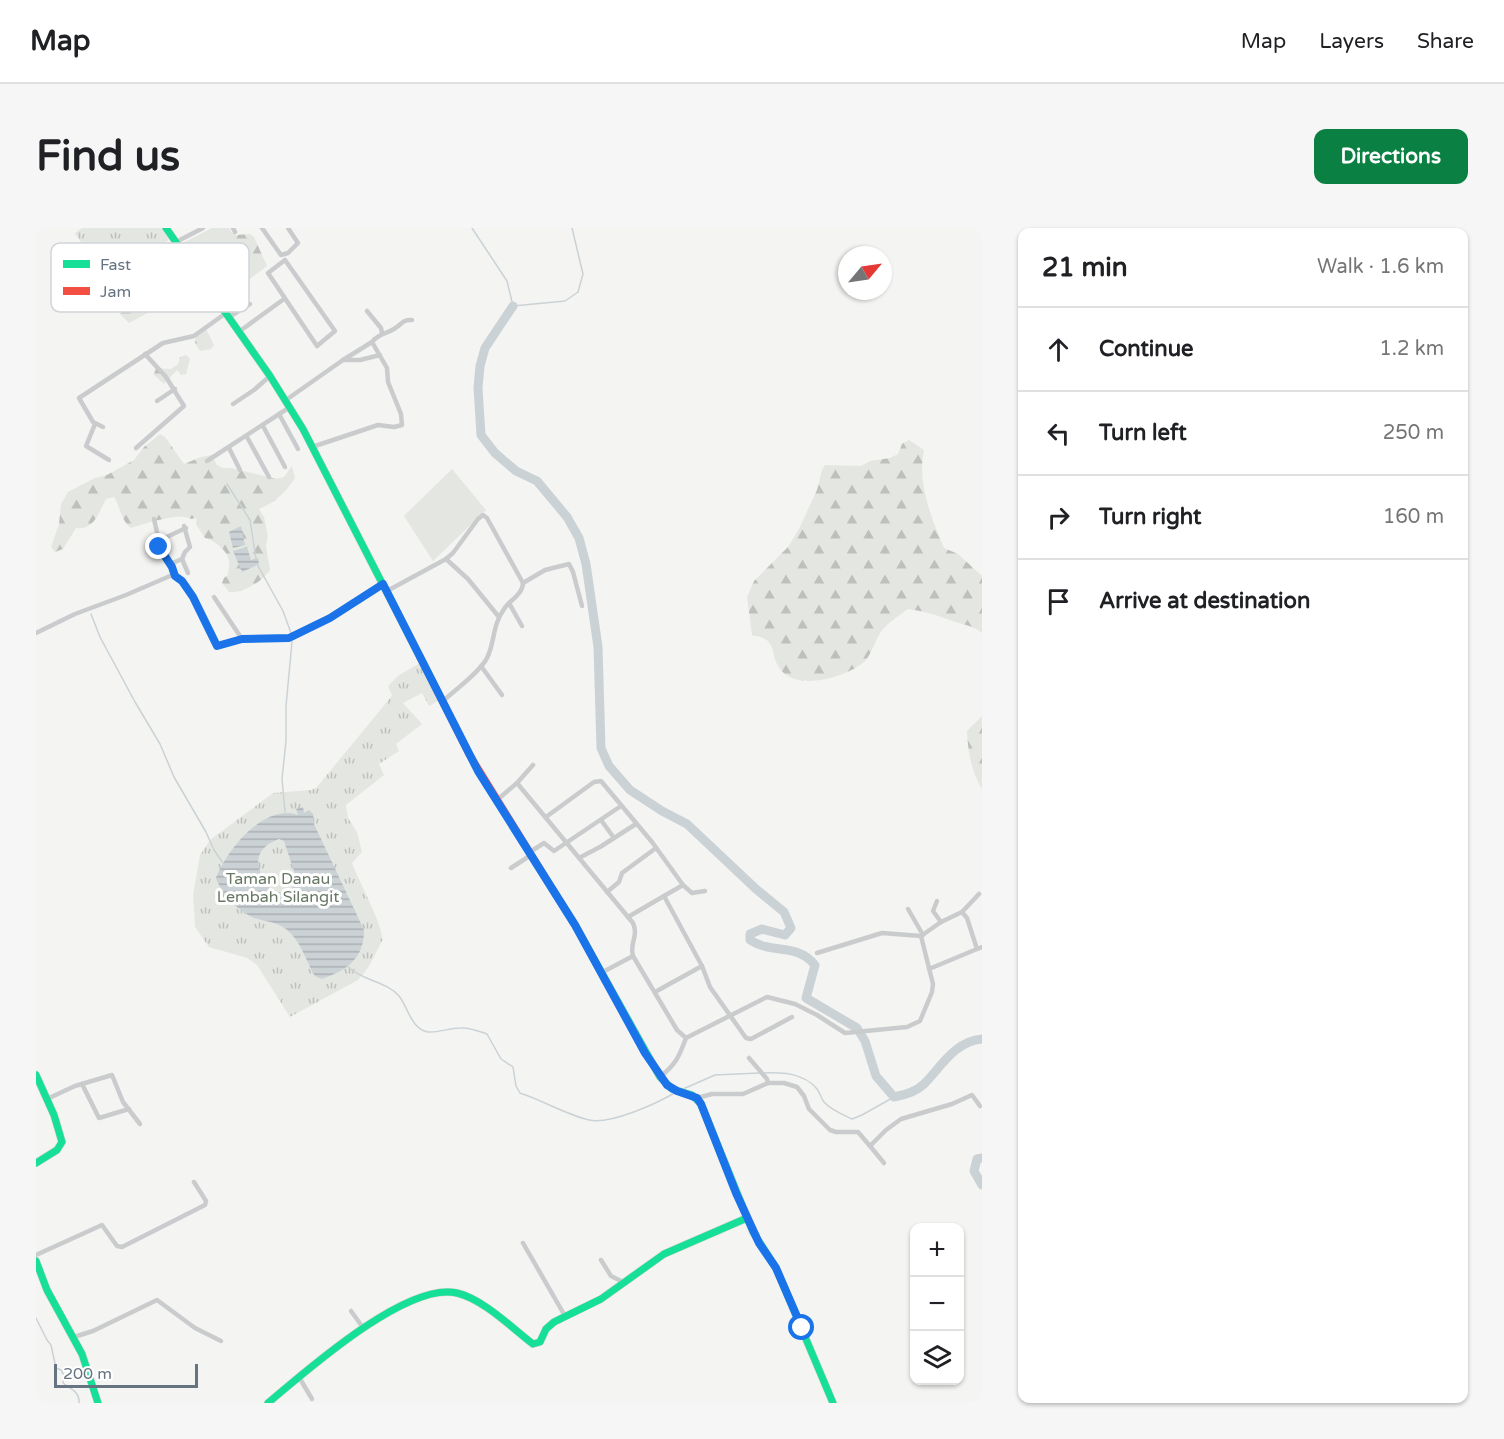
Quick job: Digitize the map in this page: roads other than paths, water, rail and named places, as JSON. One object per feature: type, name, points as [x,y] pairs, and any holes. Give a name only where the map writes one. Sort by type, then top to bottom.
[{"type":"street","points":[[166,228],[176,242],[204,228]]},
{"type":"street","points":[[262,228],[281,255],[288,253],[298,243],[288,228]]},
{"type":"street","points":[[285,260],[335,330],[317,346],[284,298],[268,273],[285,260]]},
{"type":"street","points":[[240,331],[284,298]]},
{"type":"street","points":[[367,311],[381,328],[382,333]]},
{"type":"street","points":[[226,312],[288,404],[474,762],[575,925],[660,1077],[672,1089],[697,1098],[712,1094],[743,1094],[768,1083],[779,1082],[795,1085],[802,1093],[808,1109],[830,1130],[858,1132],[884,1163]]},
{"type":"street","points":[[103,427],[95,424],[78,400],[79,398],[164,343],[194,336],[234,312]]},
{"type":"street","points":[[207,461],[279,414],[288,404],[343,360],[382,333],[393,330],[406,320],[412,320]]},
{"type":"street","points":[[312,447],[378,425],[394,427],[402,425],[401,414],[388,382],[387,368],[372,342]]},
{"type":"street","points":[[136,448],[184,406],[174,389],[146,354]]},
{"type":"street","points":[[343,360],[360,360],[380,355]]},
{"type":"street","points":[[233,404],[270,376]]},
{"type":"street","points":[[157,401],[174,389]]},
{"type":"street","points":[[279,414],[298,449]]},
{"type":"street","points":[[95,424],[86,446],[109,460]]},
{"type":"street","points":[[262,426],[285,467]]},
{"type":"street","points":[[247,437],[269,477]]},
{"type":"street","points":[[229,448],[240,470]]},
{"type":"street","points":[[154,519],[161,550],[175,576],[190,592],[217,646],[242,639],[289,638],[330,618],[385,588],[446,559],[483,515],[487,518],[523,583],[522,591],[499,617],[487,658],[443,701]]},
{"type":"street","points":[[158,541],[185,527],[190,547],[182,559],[170,564]]},
{"type":"street","points":[[182,559],[188,573]]},
{"type":"street","points":[[446,559],[468,579],[499,617]]},
{"type":"street","points":[[523,583],[545,570],[569,564],[582,606]]},
{"type":"street","points":[[36,633],[75,614],[175,576]]},
{"type":"street","points":[[214,597],[242,639]]},
{"type":"street","points":[[509,603],[522,626]]},
{"type":"street","points":[[481,666],[502,695]]},
{"type":"street","points":[[496,800],[517,783],[533,765]]},
{"type":"street","points":[[546,817],[598,780],[656,848],[683,885],[692,893],[705,891]]},
{"type":"street","points":[[517,783],[628,917],[636,932],[631,948],[633,956],[677,1030],[686,1038]]},
{"type":"street","points":[[511,868],[544,843],[554,851],[621,806]]},
{"type":"street","points":[[601,820],[614,838]]},
{"type":"street","points":[[579,858],[636,824]]},
{"type":"street","points":[[607,892],[619,882],[622,873],[656,848]]},
{"type":"street","points":[[628,917],[683,885]]},
{"type":"street","points":[[817,953],[872,934],[922,935],[962,912],[980,894]]},
{"type":"street","points":[[664,896],[702,966],[710,987],[744,1036],[748,1039],[792,1017]]},
{"type":"street","points":[[937,901],[933,910],[941,922]]},
{"type":"street","points":[[660,1077],[678,1060],[686,1038],[771,997],[795,1004],[845,1033],[907,1027],[920,1020],[933,987],[922,935],[908,909]]},
{"type":"street","points":[[929,969],[980,948],[962,912]]},
{"type":"street","points":[[601,973],[633,956]]},
{"type":"street","points":[[655,992],[702,966]]},
{"type":"street","points":[[749,1058],[768,1083]]},
{"type":"street","points":[[36,1075],[54,1115],[62,1142],[57,1150],[36,1163]]},
{"type":"street","points":[[47,1099],[82,1084],[112,1075],[123,1101],[140,1124]]},
{"type":"street","points":[[82,1084],[99,1118],[129,1109]]},
{"type":"street","points":[[870,1146],[886,1130],[909,1116],[927,1112],[972,1095],[980,1106]]},
{"type":"street","points":[[697,1098],[747,1218],[759,1243],[776,1268],[833,1403]]},
{"type":"street","points":[[36,1255],[102,1225],[117,1246],[122,1247],[205,1205],[206,1202],[194,1182]]},
{"type":"street","points":[[267,1403],[333,1350],[416,1297],[435,1292],[456,1293],[476,1302],[533,1344],[540,1342],[546,1329],[565,1316],[601,1299],[673,1249],[747,1218]]},
{"type":"street","points":[[523,1243],[565,1316]]},
{"type":"street","points":[[36,1260],[47,1290],[82,1354],[98,1403]]},
{"type":"street","points":[[601,1260],[611,1276],[625,1283]]},
{"type":"street","points":[[74,1338],[157,1300],[195,1328],[221,1341]]},
{"type":"street","points":[[351,1311],[364,1329]]},
{"type":"street","points":[[298,1377],[312,1399]]},
{"type":"waterway","points":[[472,228],[507,281],[513,306],[565,301],[578,292],[583,274],[572,228]]},
{"type":"waterway","points":[[513,306],[485,348],[480,366],[478,388],[481,435],[495,453],[516,471],[537,481],[567,517],[579,538],[586,564],[598,647],[601,748],[609,766],[630,790],[687,824],[784,912],[791,928],[785,935],[762,929],[750,934],[750,940],[767,947],[800,954],[815,965],[806,998],[857,1028],[865,1041],[876,1076],[894,1097],[917,1089],[956,1050],[964,1044],[982,1039]]},
{"type":"waterway","points":[[227,484],[250,520],[256,559]]},
{"type":"waterway","points":[[257,564],[283,611],[291,633]]},
{"type":"waterway","points":[[91,614],[100,637],[160,744],[174,777],[223,863]]},
{"type":"waterway","points":[[285,812],[282,779],[292,642]]},
{"type":"waterway","points":[[347,966],[360,975],[394,991],[414,1022],[422,1030],[432,1032],[463,1028],[487,1034],[501,1059],[513,1067],[516,1086],[520,1093],[571,1114],[589,1120],[609,1119],[646,1107],[676,1092]]},
{"type":"waterway","points":[[683,1089],[715,1075],[759,1073]]},
{"type":"waterway","points":[[764,1073],[785,1073],[806,1080],[817,1089],[827,1105],[852,1119],[894,1097]]},
{"type":"waterway","points":[[982,1158],[977,1159],[974,1171],[982,1185]]},
{"type":"waterway","points":[[36,1318],[51,1345],[56,1368],[64,1375],[63,1383],[76,1393],[79,1403]]},
{"type":"park label","name":"Taman Danau Lembah Silangit","points":[[278,887]]}]
